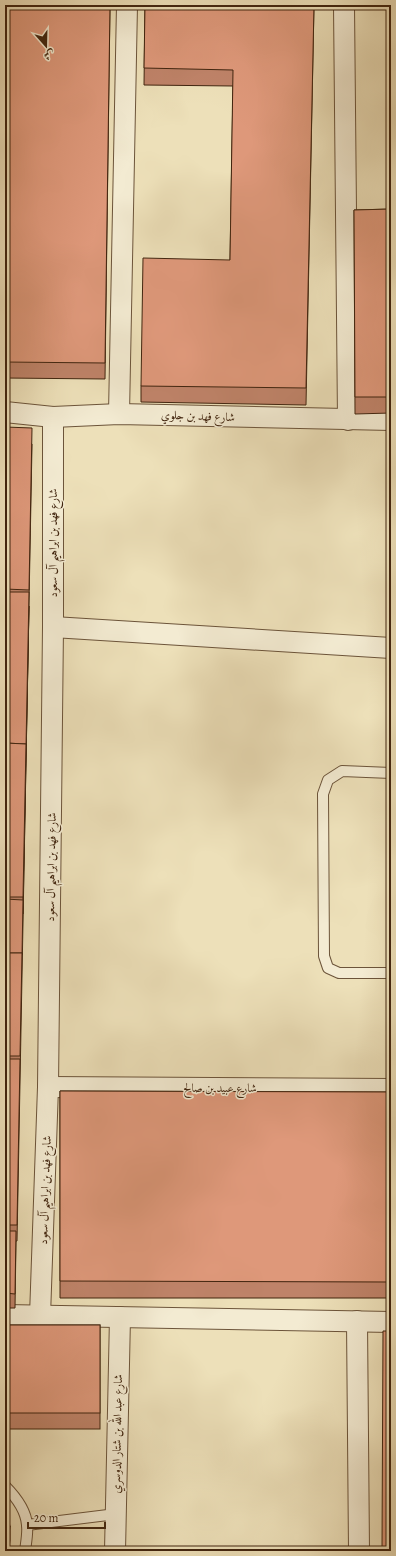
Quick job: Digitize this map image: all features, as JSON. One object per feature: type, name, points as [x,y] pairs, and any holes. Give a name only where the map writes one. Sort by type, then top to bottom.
[{"type":"street","points":[[119,414],[127,5]]},
{"type":"street","points":[[344,5],[348,420]]},
{"type":"street","name":"شارع فهد بن جلوي","points":[[5,412],[53,417],[119,414],[391,420]]},
{"type":"street","name":"شارع فهد بن ابراهيم آل سعود","points":[[40,1316],[48,1087],[53,627],[53,417]]},
{"type":"street","points":[[53,627],[391,648]]},
{"type":"street","name":"شارع عبيد بن صالح","points":[[48,1087],[391,1089]]},
{"type":"street","points":[[5,1315],[391,1322]]},
{"type":"street","name":"شارع عبد الله بن شتار الدوسري","points":[[115,1551],[120,1318]]},
{"type":"street","points":[[357,1321],[359,1551]]},
{"type":"lane","points":[[391,773],[342,771],[328,780],[323,794],[324,956],[328,968],[339,973],[391,973]]},
{"type":"lane","points":[[5,1486],[13,1494],[23,1510],[27,1525],[25,1551]]},
{"type":"lane","points":[[27,1525],[116,1514]]},
{"type":"building","points":[[5,5],[110,5],[105,363],[5,362]]},
{"type":"building","points":[[145,5],[314,5],[306,388],[141,386],[143,258],[230,260],[233,70],[144,68]]},
{"type":"building","points":[[391,209],[391,397],[355,397],[354,210]]},
{"type":"building","points":[[5,427],[32,428],[29,590],[5,589]]},
{"type":"building","points":[[5,592],[29,592],[26,746],[26,744],[5,743]]},
{"type":"building","points":[[5,743],[26,744],[23,897],[5,897]]},
{"type":"building","points":[[5,899],[23,900],[22,955],[22,953],[5,953]]},
{"type":"building","points":[[5,953],[22,953],[20,1056],[5,1056]]},
{"type":"building","points":[[5,1059],[20,1059],[17,1225],[5,1225]]},
{"type":"building","points":[[60,1091],[391,1092],[391,1282],[60,1281]]},
{"type":"building","points":[[5,1231],[16,1231],[15,1294],[5,1293]]},
{"type":"building","points":[[5,1325],[100,1325],[100,1413],[5,1413]]},
{"type":"building","points":[[383,1331],[391,1331],[391,1551],[382,1551]]},
{"type":"building","points":[[5,1516],[8,1519],[10,1526],[9,1534],[5,1540]]}]
